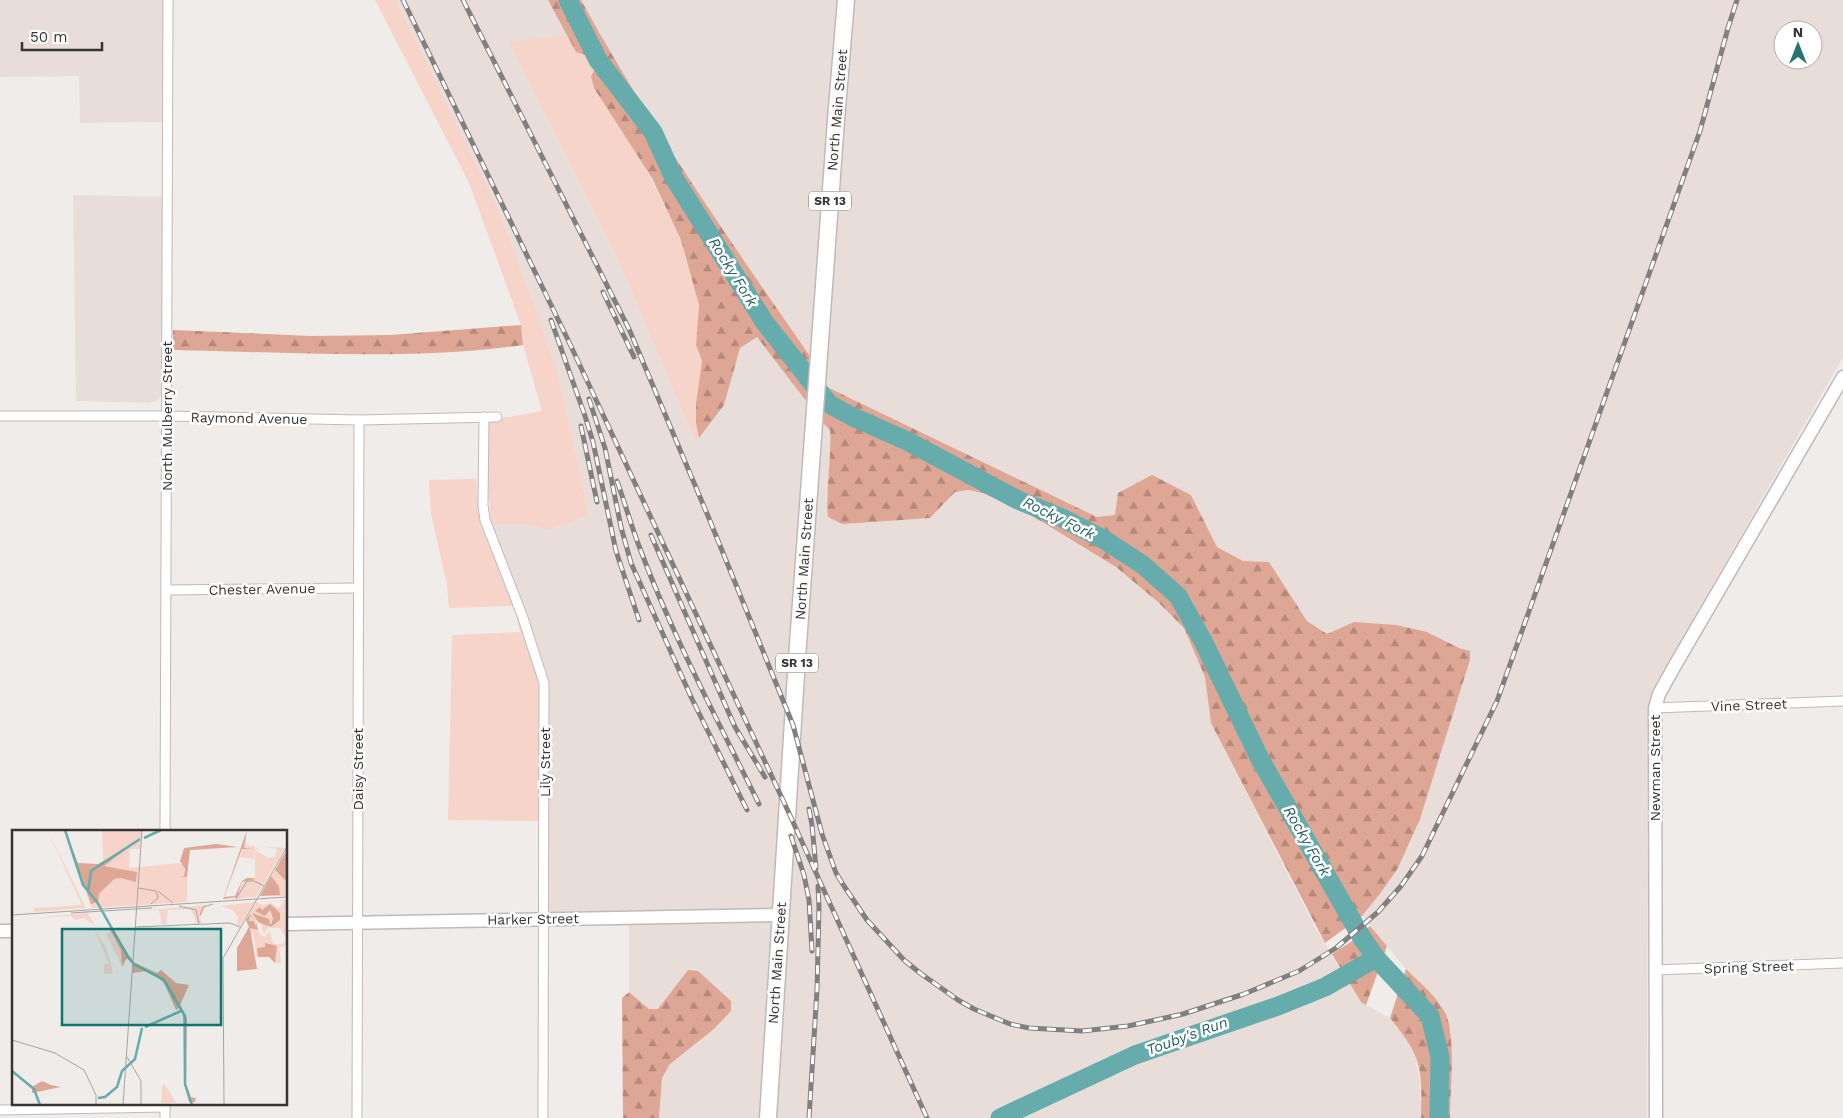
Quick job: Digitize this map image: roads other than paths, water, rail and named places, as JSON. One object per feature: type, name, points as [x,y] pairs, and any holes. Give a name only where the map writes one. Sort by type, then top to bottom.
[{"type":"highway","name":"North Main Street","points":[[768,1118],[780,915],[819,353],[846,0]]},
{"type":"street","name":"North Mulberry Street","points":[[165,830],[168,0]]},
{"type":"street","name":"Newman Street","points":[[1656,1118],[1655,708],[1659,694],[1674,667],[1843,377]]},
{"type":"street","name":"Raymond Avenue","points":[[0,416],[166,416],[359,420],[497,417]]},
{"type":"street","name":"Lily Street","points":[[484,417],[483,505],[485,520],[522,615],[544,683],[543,1118]]},
{"type":"street","name":"Daisy Street","points":[[357,1118],[359,420]]},
{"type":"street","name":"Chester Avenue","points":[[167,590],[358,588]]},
{"type":"street","name":"Vine Street","points":[[1655,708],[1843,701]]},
{"type":"street","name":"Harker Street","points":[[288,924],[780,915]]},
{"type":"street","name":"Spring Street","points":[[1655,970],[1843,963]]},
{"type":"street","points":[[0,1110],[165,1106],[165,1118]]},
{"type":"waterway","name":"Rocky Fork","points":[[568,0],[598,60],[653,132],[674,178],[765,323],[829,404],[907,441],[1018,500],[1062,518],[1103,539],[1143,565],[1178,596],[1203,641],[1260,759],[1362,938],[1376,958],[1430,1016],[1440,1057],[1439,1118]]},
{"type":"waterway","name":"Touby's Run","points":[[1000,1118],[1135,1055],[1278,1006],[1325,987],[1376,958]]},
{"type":"railway","points":[[403,0],[569,342],[788,811],[927,1118]]},
{"type":"railway","points":[[463,0],[629,329],[793,725],[822,834],[836,873],[867,920],[904,960],[958,1000],[1010,1024],[1029,1028],[1082,1031],[1128,1026],[1183,1014],[1244,994],[1299,971],[1336,948],[1378,912],[1401,886],[1422,856],[1497,701],[1700,131],[1737,0]]},
{"type":"railway","points":[[603,292],[634,357]]},
{"type":"railway","points":[[551,320],[593,442],[616,551],[639,620]]},
{"type":"railway","points":[[589,399],[605,448],[621,527],[631,563],[692,699],[747,810]]},
{"type":"railway","points":[[581,426],[597,502]]},
{"type":"railway","points":[[617,481],[639,546],[666,612],[759,804]]},
{"type":"railway","points":[[651,535],[735,727],[765,777]]},
{"type":"railway","points":[[809,809],[816,868]]},
{"type":"railway","points":[[791,836],[804,875],[809,900],[812,951]]},
{"type":"railway","points":[[809,1118],[817,990],[818,886]]}]
